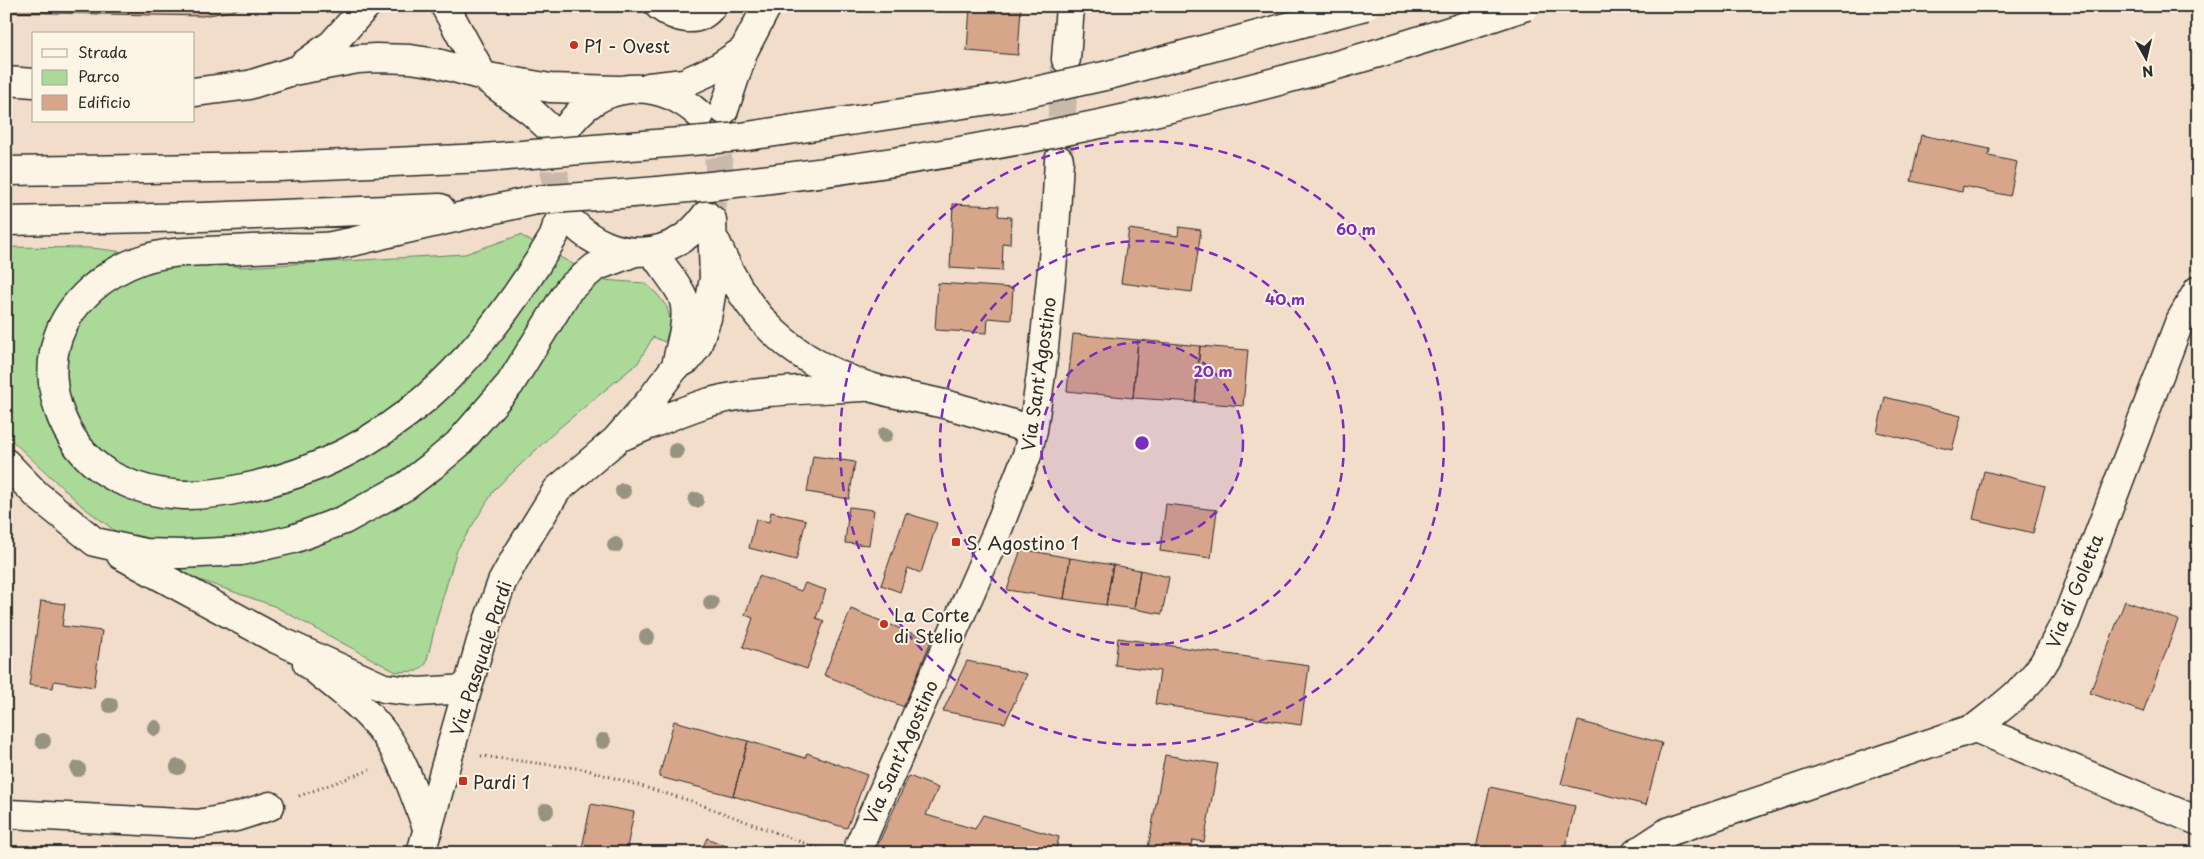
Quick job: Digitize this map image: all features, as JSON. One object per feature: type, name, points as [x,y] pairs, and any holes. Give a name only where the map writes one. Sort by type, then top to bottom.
[{"type":"main road","points":[[293,71],[318,56],[332,44],[366,6]]},
{"type":"main road","points":[[445,6],[483,76],[564,134],[581,109],[594,100],[632,89],[684,83],[719,67],[744,50]]},
{"type":"main road","points":[[659,6],[670,15],[694,19],[707,13],[712,6]]},
{"type":"main road","points":[[195,92],[208,92],[249,85],[293,71],[358,59],[402,59],[437,64],[483,76],[550,88],[632,89],[670,94],[712,113],[767,6]]},
{"type":"main road","points":[[1066,59],[1070,6]]},
{"type":"main road","points":[[6,171],[278,167],[474,158],[741,137],[1004,98],[1108,75],[1365,6]]},
{"type":"main road","points":[[6,221],[360,212],[635,194],[738,184],[878,165],[963,151],[1201,100],[1356,59],[1526,6]]},
{"type":"main road","points":[[6,81],[32,83]]},
{"type":"main road","name":"Via Sant'Agostino","points":[[856,853],[1017,484],[1033,430],[1042,367],[1051,278],[1059,160]]},
{"type":"main road","points":[[536,200],[331,246],[176,252],[140,260],[100,282],[88,292],[66,321],[58,337],[54,356],[53,378],[57,404],[66,429],[85,454],[116,478],[153,491],[180,495],[210,496],[261,485],[314,468],[370,439],[412,412],[463,363],[506,312],[554,236],[566,224],[602,245],[623,252],[643,252]]},
{"type":"main road","points":[[95,542],[145,553],[181,554],[241,550],[293,539],[344,520],[406,486],[458,444],[510,384],[569,288],[595,267],[678,242],[699,226],[711,224]]},
{"type":"main road","name":"Via Pasquale Pardi","points":[[711,224],[728,270],[746,298],[774,334],[807,359],[867,386],[948,405],[1033,430]]},
{"type":"main road","name":"Via Pasquale Pardi","points":[[424,841],[482,640],[502,582],[558,490],[616,440],[649,402],[676,366],[688,359],[697,346],[707,318],[714,278],[711,224]]},
{"type":"main road","name":"Via Pasquale Pardi","points":[[643,252],[681,293],[684,302],[685,317],[676,366]]},
{"type":"main road","name":"Via di Goletta","points":[[1636,853],[1668,832],[1975,728],[2030,681],[2042,665],[2065,623],[2179,323],[2198,290]]},
{"type":"main road","name":"Via Pasquale Pardi","points":[[616,440],[674,414],[710,402],[767,393],[867,386]]},
{"type":"main road","points":[[6,463],[37,495],[95,542],[276,639],[384,688],[418,692],[468,689]]},
{"type":"main road","points":[[276,639],[370,717],[387,737],[399,760],[424,841]]},
{"type":"main road","points":[[1975,728],[2198,821]]},
{"type":"main road","points":[[7,814],[198,824],[236,817],[270,806]]},
{"type":"path","points":[[476,755],[584,769],[691,801],[831,853]]},
{"type":"path","points":[[270,806],[373,769]]},
{"type":"green space","points":[[520,235],[602,280],[645,283],[667,307],[671,323],[665,342],[653,337],[638,363],[559,428],[495,489],[457,550],[438,614],[426,664],[417,671],[396,672],[274,606],[166,566],[145,553],[83,507],[6,435],[6,247],[92,248],[242,267],[465,254]]},
{"type":"building","points":[[6,6],[245,6],[232,11],[203,16],[6,12]]},
{"type":"building","points":[[970,6],[1021,6],[1018,55],[967,51]]},
{"type":"building","points":[[1921,135],[1990,149],[1989,156],[2017,162],[2010,196],[1963,186],[1962,192],[1911,181]]},
{"type":"building","points":[[953,204],[999,206],[998,216],[1011,217],[1010,244],[1003,243],[1002,271],[950,268]]},
{"type":"building","points":[[1179,227],[1201,230],[1192,292],[1121,283],[1129,229],[1178,236]]},
{"type":"building","points":[[938,283],[1013,288],[1011,320],[988,318],[987,333],[935,330]]},
{"type":"building","points":[[1073,334],[1138,340],[1133,398],[1067,391]]},
{"type":"building","points":[[1138,340],[1200,346],[1195,402],[1133,398]]},
{"type":"building","points":[[1200,346],[1248,350],[1243,406],[1195,402]]},
{"type":"building","points":[[1885,397],[1961,416],[1952,450],[1877,432]]},
{"type":"building","points":[[813,456],[855,462],[849,499],[807,492]]},
{"type":"building","points":[[1984,471],[2045,486],[2033,533],[1973,519]]},
{"type":"building","points":[[1166,504],[1217,510],[1211,558],[1160,551]]},
{"type":"building","points":[[849,507],[874,510],[869,545],[845,543]]},
{"type":"building","points":[[771,512],[806,520],[796,560],[749,548],[756,519],[769,522]]},
{"type":"building","points":[[906,513],[937,523],[921,573],[908,568],[900,592],[881,585]]},
{"type":"building","points":[[1021,549],[1070,558],[1064,599],[1007,590]]},
{"type":"building","points":[[1070,558],[1113,565],[1106,605],[1064,599]]},
{"type":"building","points":[[1113,565],[1140,570],[1134,609],[1106,605]]},
{"type":"building","points":[[1140,570],[1169,577],[1162,614],[1134,609]]},
{"type":"building","points":[[759,576],[801,591],[805,583],[826,590],[816,618],[824,621],[807,669],[743,647],[753,618],[745,615]]},
{"type":"building","points":[[41,601],[65,604],[62,626],[102,631],[94,687],[54,681],[53,688],[29,685]]},
{"type":"building","points":[[2125,601],[2178,620],[2143,712],[2090,693]]},
{"type":"building","points":[[6,604],[11,605],[6,631]]},
{"type":"building","points":[[851,609],[931,641],[904,707],[824,675]]},
{"type":"building","points":[[1118,638],[1309,666],[1301,725],[1155,704],[1160,671],[1115,665]]},
{"type":"building","points":[[967,661],[1027,674],[1005,723],[943,711]]},
{"type":"building","points":[[674,721],[748,741],[733,796],[659,777]]},
{"type":"building","points":[[1578,721],[1662,743],[1646,805],[1561,784]]},
{"type":"building","points":[[748,741],[805,758],[807,753],[867,775],[847,828],[733,796]]},
{"type":"building","points":[[1165,755],[1218,764],[1204,842],[1193,840],[1191,853],[1147,853]]},
{"type":"building","points":[[909,776],[938,788],[926,815],[975,829],[983,815],[1059,837],[1055,853],[874,853]]},
{"type":"building","points":[[1490,787],[1575,806],[1564,853],[1498,853],[1476,848]]},
{"type":"building","points":[[591,804],[634,812],[626,853],[581,853]]},
{"type":"building","points":[[707,838],[742,853],[700,853]]},
{"type":"tunnel","points":[[1059,160],[1065,63]]},
{"type":"tunnel","points":[[702,118],[714,142],[719,166],[716,191],[706,215]]},
{"type":"tunnel","points":[[565,130],[559,144],[554,168],[557,189],[574,224]]},
{"type":"place","name":"P1 - Ovest","points":[[574,45]]},
{"type":"place","name":"S. Agostino 1","points":[[956,542]]},
{"type":"place","name":"La Corte di Stelio","points":[[884,624]]},
{"type":"place","name":"Pardi 1","points":[[463,781]]}]
